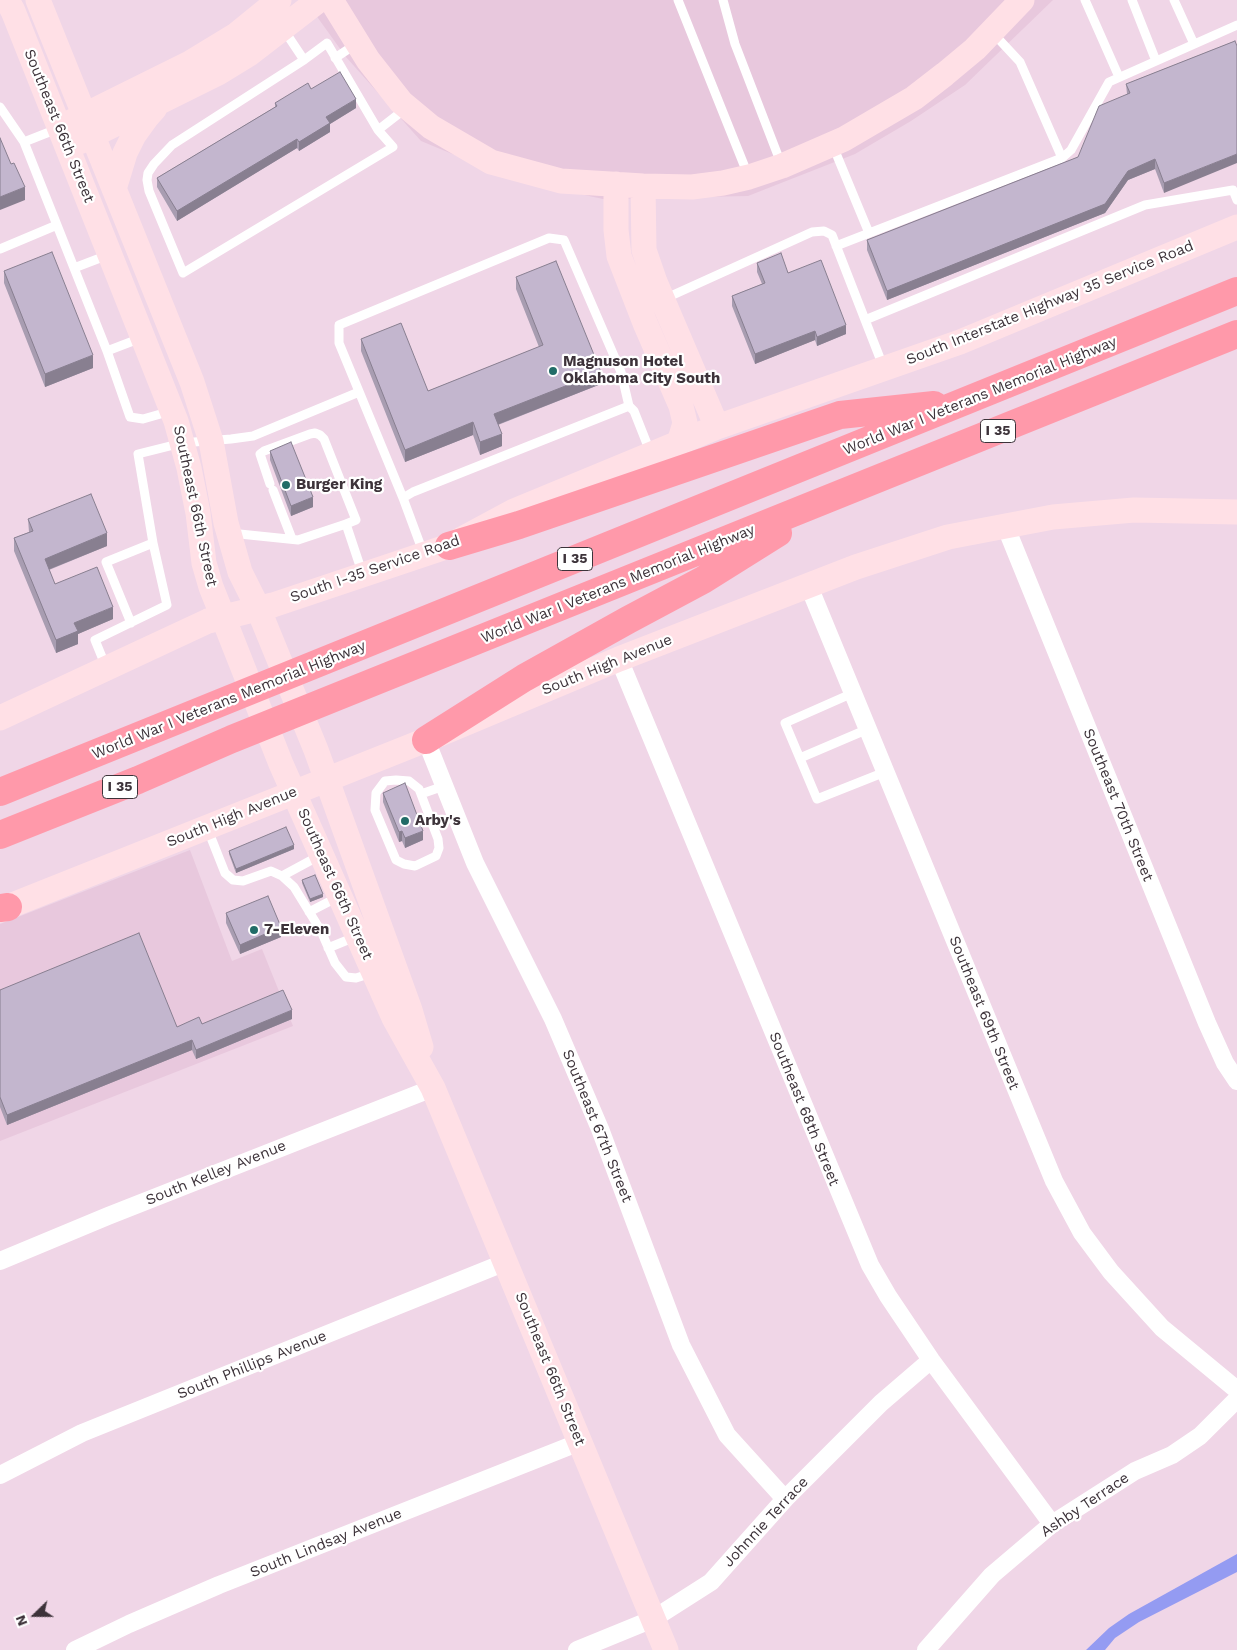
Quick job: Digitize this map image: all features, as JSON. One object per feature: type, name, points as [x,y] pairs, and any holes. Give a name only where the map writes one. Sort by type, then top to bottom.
[{"type":"highway","name":"World War I Veterans Memorial Highway","points":[[0,792],[1230,293]]},
{"type":"highway","name":"World War I Veterans Memorial Highway","points":[[0,835],[336,697],[1237,334]]},
{"type":"highway","points":[[1165,363],[1237,346]]},
{"type":"highway","points":[[436,550],[519,525],[840,415],[965,402]]},
{"type":"highway","points":[[426,740],[524,678],[702,580],[832,498]]},
{"type":"street","name":"Southeast 66th Street","points":[[7,0],[172,410],[182,443],[198,513],[204,563],[223,618],[282,764],[394,1018],[432,1088],[666,1650]]},
{"type":"street","name":"Southeast 66th Street","points":[[38,0],[192,382],[211,441],[229,532],[240,572],[258,608],[316,750],[410,1010],[432,1088]]},
{"type":"street","points":[[89,125],[236,35],[279,0]]},
{"type":"street","points":[[63,137],[89,125],[164,100],[218,73],[249,54],[319,0]]},
{"type":"street","points":[[331,0],[368,60],[395,95],[431,127],[491,162],[561,181],[692,187],[749,178],[844,139],[914,98],[945,74],[976,49],[1022,0]]},
{"type":"street","points":[[114,189],[125,153],[134,135],[146,117],[164,100]]},
{"type":"street","points":[[616,184],[616,230],[619,256],[651,305],[717,428]]},
{"type":"street","points":[[643,186],[644,250],[651,305],[681,406],[684,423],[679,443]]},
{"type":"street","name":"South Interstate Highway 35 Service Road","points":[[835,387],[960,342],[1237,227]]},
{"type":"street","name":"South I-35 Service Road","points":[[0,718],[107,670],[208,621],[258,608],[436,550],[514,511],[651,454],[717,428],[835,387]]},
{"type":"street","name":"South High Avenue","points":[[3,908],[326,780],[380,771],[426,740],[619,659],[808,584],[948,537],[1053,517],[1134,510],[1237,512]]},
{"type":"street","name":"Southeast 70th Street","points":[[1005,525],[1207,1023],[1225,1063],[1237,1081]]},
{"type":"street","name":"Southeast 69th Street","points":[[808,584],[1054,1182],[1082,1233],[1111,1272],[1162,1328],[1237,1390]]},
{"type":"street","name":"Southeast 68th Street","points":[[619,659],[870,1265],[888,1296],[931,1360],[1052,1524]]},
{"type":"street","name":"Southeast 67th Street","points":[[426,740],[475,863],[553,1019],[600,1129],[681,1345],[727,1435],[785,1499]]},
{"type":"street","name":"South Kelley Avenue","points":[[0,1261],[108,1216],[432,1088]]},
{"type":"street","name":"South Phillips Avenue","points":[[0,1475],[82,1433],[506,1262]]},
{"type":"street","name":"Johnnie Terrace","points":[[577,1650],[653,1619],[711,1582],[785,1499],[881,1403],[931,1360]]},
{"type":"street","name":"Ashby Terrace","points":[[926,1650],[992,1575],[1052,1524],[1135,1471],[1172,1455],[1200,1436],[1237,1399]]},
{"type":"street","name":"South Lindsay Avenue","points":[[75,1650],[219,1585],[580,1442]]},
{"type":"lane","points":[[0,3],[7,0]]},
{"type":"lane","points":[[678,0],[749,178]]},
{"type":"lane","points":[[723,0],[735,44],[782,166]]},
{"type":"lane","points":[[1085,0],[1119,77]]},
{"type":"lane","points":[[1132,0],[1156,61]]},
{"type":"lane","points":[[1174,0],[1194,44]]},
{"type":"lane","points":[[836,246],[1062,158],[1070,150],[1109,82],[1237,25]]},
{"type":"lane","points":[[283,28],[304,60]]},
{"type":"lane","points":[[992,31],[1020,62],[1062,158]]},
{"type":"lane","points":[[335,58],[358,42]]},
{"type":"lane","points":[[327,43],[335,58],[378,130],[393,147],[183,273],[149,191],[148,173],[154,164],[172,145],[304,60],[327,43]]},
{"type":"lane","points":[[0,107],[24,142],[107,351],[130,417],[143,419],[172,410]]},
{"type":"lane","points":[[378,130],[408,108]]},
{"type":"lane","points":[[24,142],[63,137]]},
{"type":"lane","points":[[832,144],[869,233]]},
{"type":"lane","points":[[865,320],[1145,205],[1233,190],[1237,200]]},
{"type":"lane","points":[[0,249],[57,225]]},
{"type":"lane","points":[[651,305],[812,232],[824,230],[832,235],[884,369]]},
{"type":"lane","points":[[436,550],[403,498],[339,343],[339,325],[549,238],[564,240],[621,372],[629,406],[634,411],[651,454]]},
{"type":"lane","points":[[74,268],[110,254]]},
{"type":"lane","points":[[107,351],[144,337]]},
{"type":"lane","points":[[107,670],[95,640],[167,605],[153,543],[138,454],[182,443],[253,436],[359,392]]},
{"type":"lane","points":[[403,498],[629,406]]},
{"type":"lane","points":[[229,532],[298,540],[356,520],[324,439],[320,435],[310,434],[264,450],[260,454],[292,539]]},
{"type":"lane","points":[[346,524],[363,575]]},
{"type":"lane","points":[[131,622],[106,562],[153,543]]},
{"type":"lane","points":[[853,693],[785,723],[817,799],[885,772]]},
{"type":"lane","points":[[800,758],[868,729]]},
{"type":"lane","points":[[380,771],[409,781],[419,789],[438,839],[439,848],[436,856],[415,866],[396,860],[375,810],[380,771]]},
{"type":"lane","points":[[421,794],[444,786]]},
{"type":"lane","points":[[207,827],[225,873],[233,880],[243,881],[271,871],[282,876],[294,887],[321,931],[335,963],[346,977],[356,978],[374,972]]},
{"type":"lane","points":[[282,876],[322,854]]},
{"type":"lane","points":[[309,912],[340,896]]},
{"type":"lane","points":[[328,948],[358,936]]},
{"type":"shaded area","points":[[305,0],[1053,0],[965,85],[911,121],[855,154],[748,196],[603,199],[515,180],[421,141],[346,57]]},
{"type":"shaded area","points":[[190,850],[232,961],[262,949],[293,1026],[0,1141],[0,924]]},
{"type":"water","points":[[1237,1554],[1237,1572],[1139,1622],[1115,1638],[1105,1650],[1086,1650],[1109,1628],[1129,1614]]},
{"type":"building","points":[[1235,41],[1237,46],[1237,154],[1164,183],[1155,159],[1128,171],[1105,204],[887,291],[867,240],[1078,157],[1099,106],[1130,93],[1126,84]]},
{"type":"building","points":[[340,72],[356,99],[326,117],[330,123],[299,142],[297,139],[177,211],[157,178],[277,106],[275,103],[308,83],[311,89]]},
{"type":"building","points":[[0,138],[11,164],[14,163],[25,187],[0,197]]},
{"type":"building","points":[[52,252],[93,355],[45,374],[4,271]]},
{"type":"building","points":[[781,253],[788,273],[821,260],[846,325],[817,337],[815,331],[755,354],[732,296],[765,283],[757,263]]},
{"type":"building","name":"Magnuson Hotel Oklahoma City South","points":[[556,261],[601,372],[494,414],[502,434],[480,442],[473,422],[405,450],[361,339],[401,323],[428,391],[543,345],[516,277]]},
{"type":"building","name":"Burger King","points":[[291,442],[313,497],[291,506],[270,451]]},
{"type":"building","points":[[91,494],[107,533],[45,559],[55,584],[97,567],[113,607],[74,623],[78,631],[56,640],[14,538],[33,531],[28,519]]},
{"type":"building","name":"Arby's","points":[[405,783],[423,831],[405,838],[402,831],[399,832],[383,793]]},
{"type":"building","points":[[286,827],[294,845],[236,869],[229,851]]},
{"type":"building","points":[[315,875],[323,894],[310,899],[302,880]]},
{"type":"building","name":"7-Eleven","points":[[268,896],[281,927],[240,945],[226,913]]},
{"type":"building","points":[[139,933],[177,1027],[199,1017],[202,1024],[283,990],[292,1010],[196,1050],[192,1040],[7,1115],[0,1097],[0,990]]},
{"type":"place","name":"Magnuson Hotel Oklahoma City South","points":[[553,371]]},
{"type":"place","name":"Burger King","points":[[286,485]]},
{"type":"place","name":"Arby's","points":[[405,821]]},
{"type":"place","name":"7-Eleven","points":[[254,930]]}]
